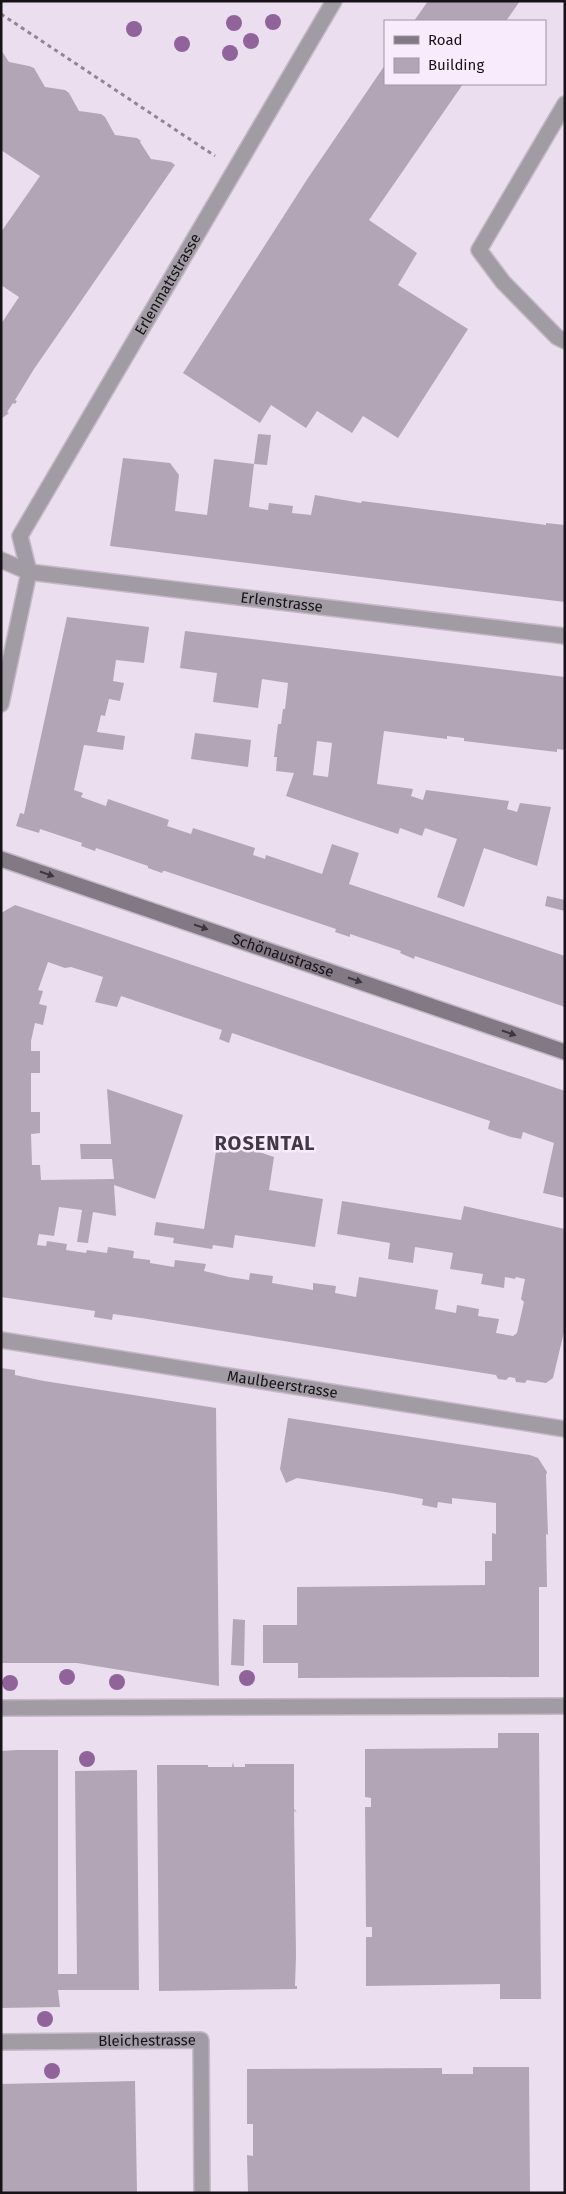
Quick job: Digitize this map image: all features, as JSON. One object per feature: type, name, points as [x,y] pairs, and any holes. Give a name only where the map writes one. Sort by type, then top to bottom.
[{"type":"street","name":"Erlenmattstrasse","points":[[29,572],[20,536],[334,1]]},
{"type":"street","points":[[565,104],[478,250],[503,282],[557,337],[565,341]]},
{"type":"street","name":"Erlenstrasse","points":[[1,560],[29,572],[565,636]]},
{"type":"street","points":[[1,704],[29,572]]},
{"type":"street","name":"Schönaustrasse","points":[[1,859],[565,1052]]},
{"type":"street","name":"Maulbeerstrasse","points":[[1,1340],[565,1429]]},
{"type":"street","points":[[1,1708],[565,1706]]},
{"type":"street","name":"Bleichestrasse","points":[[1,2042],[201,2040],[202,2193]]},
{"type":"path","points":[[1,14],[236,170]]},
{"type":"building","points":[[428,1],[520,1],[507,20],[415,20]]},
{"type":"building","points":[[1,50],[9,62],[34,68],[45,87],[65,90],[69,93],[79,111],[101,114],[105,117],[115,135],[137,138],[141,141],[151,159],[171,162],[175,165],[34,369],[15,400],[17,401],[15,404],[13,403],[7,412],[9,413],[1,419],[1,324],[19,297],[1,285],[1,232],[40,176],[1,150]]},
{"type":"building","points":[[384,66],[384,85],[462,85],[369,220],[417,253],[398,285],[468,329],[398,438],[363,416],[352,433],[317,411],[306,428],[271,405],[260,423],[183,373],[308,178]]},
{"type":"building","points":[[258,434],[271,435],[267,465],[254,464]]},
{"type":"building","points":[[123,458],[170,463],[179,475],[175,511],[207,515],[214,459],[254,464],[249,507],[268,510],[269,503],[293,506],[292,513],[311,515],[315,495],[361,503],[362,501],[546,525],[546,523],[565,525],[565,602],[110,546]]},
{"type":"building","points":[[67,617],[149,627],[144,663],[116,660],[113,681],[124,683],[120,701],[109,699],[105,716],[101,715],[97,732],[125,736],[123,750],[84,745],[74,790],[83,793],[81,797],[106,806],[108,799],[169,820],[167,826],[191,834],[193,828],[255,848],[253,855],[265,859],[266,855],[322,874],[332,844],[359,853],[349,884],[565,956],[565,1007],[415,956],[414,959],[400,953],[401,951],[350,934],[350,937],[335,932],[336,929],[165,871],[162,873],[148,868],[148,866],[96,848],[95,851],[81,846],[82,843],[40,829],[39,833],[16,826],[20,813],[24,814]]},
{"type":"building","points":[[185,631],[565,677],[565,750],[557,749],[557,752],[464,741],[464,738],[447,736],[447,739],[384,731],[377,784],[413,789],[411,796],[423,800],[426,790],[509,801],[507,809],[517,812],[520,803],[551,807],[537,866],[484,848],[464,907],[437,897],[457,839],[425,828],[422,836],[400,828],[398,834],[286,796],[294,773],[276,771],[277,757],[274,757],[278,724],[281,724],[283,709],[285,709],[288,683],[262,679],[258,708],[213,702],[217,673],[180,668]],"holes":[[[317,741],[332,743],[328,777],[313,775]]]},
{"type":"building","points":[[195,733],[251,740],[248,767],[191,759]]},
{"type":"building","points":[[547,896],[565,900],[565,911],[545,906]]},
{"type":"building","points":[[15,905],[565,1091],[565,1198],[543,1193],[554,1143],[523,1132],[521,1139],[511,1137],[488,1129],[490,1121],[232,1033],[229,1043],[219,1039],[222,1030],[121,996],[117,1007],[95,1002],[103,977],[48,962],[38,990],[43,991],[39,1004],[47,1006],[43,1025],[35,1023],[31,1041],[31,1051],[40,1051],[40,1073],[31,1073],[31,1112],[40,1112],[40,1133],[31,1134],[32,1165],[40,1165],[41,1180],[114,1179],[112,1159],[81,1159],[80,1144],[111,1144],[107,1089],[183,1115],[155,1199],[114,1185],[116,1216],[93,1212],[88,1243],[77,1242],[82,1210],[59,1207],[54,1236],[39,1234],[37,1245],[46,1246],[47,1241],[67,1244],[66,1250],[86,1253],[87,1250],[107,1253],[108,1247],[134,1251],[133,1258],[150,1260],[150,1263],[174,1267],[175,1260],[206,1264],[204,1271],[229,1277],[249,1280],[250,1273],[273,1276],[272,1283],[313,1290],[313,1283],[336,1286],[335,1293],[356,1297],[359,1277],[438,1290],[435,1309],[456,1313],[457,1305],[479,1309],[478,1316],[499,1319],[496,1333],[513,1336],[517,1333],[524,1302],[521,1299],[525,1279],[505,1277],[504,1288],[481,1284],[483,1274],[450,1269],[453,1253],[415,1247],[413,1263],[388,1259],[390,1243],[337,1234],[342,1201],[461,1220],[464,1206],[565,1229],[565,1328],[553,1378],[546,1383],[527,1380],[525,1383],[516,1382],[515,1378],[498,1379],[496,1375],[141,1318],[113,1314],[112,1320],[94,1317],[95,1311],[1,1297],[1,913]]},
{"type":"building","points":[[218,1138],[274,1157],[269,1190],[323,1199],[315,1247],[235,1235],[233,1248],[213,1245],[212,1249],[173,1243],[174,1238],[154,1235],[156,1222],[204,1229]]},
{"type":"building","points":[[1,1368],[15,1370],[15,1375],[44,1381],[216,1408],[219,1686],[77,1663],[1,1663]]},
{"type":"building","points":[[288,1418],[530,1455],[538,1458],[547,1472],[548,1535],[546,1534],[547,1587],[539,1587],[539,1677],[298,1678],[298,1663],[263,1663],[263,1625],[297,1625],[297,1587],[485,1585],[485,1561],[492,1561],[492,1533],[496,1534],[496,1503],[452,1498],[452,1504],[438,1502],[437,1508],[422,1505],[423,1499],[391,1493],[297,1478],[286,1483],[280,1469]]},
{"type":"building","points":[[233,1619],[245,1620],[244,1666],[231,1665]]},
{"type":"building","points":[[498,1733],[539,1733],[541,1999],[500,1999],[500,1984],[366,1986],[366,1937],[372,1937],[372,1927],[366,1927],[365,1807],[371,1807],[371,1798],[365,1797],[365,1749],[498,1748]]},
{"type":"building","points":[[58,1750],[58,1974],[77,1974],[75,1771],[137,1770],[139,1990],[58,1990],[60,2007],[1,2008],[1,1751]]},
{"type":"building","points":[[233,1762],[234,1767],[245,1767],[245,1764],[294,1764],[294,1809],[297,1812],[294,1811],[295,1986],[297,1986],[297,1989],[159,1991],[157,1765],[232,1767]]},
{"type":"building","points":[[473,2067],[529,2067],[530,2193],[248,2193],[247,2155],[253,2156],[253,2124],[247,2124],[247,2069],[442,2068],[442,2074],[473,2074]]},
{"type":"building","points":[[135,2081],[137,2193],[1,2193],[1,2084]]},
{"type":"district","name":"ROSENTAL","points":[[265,1143]]}]
